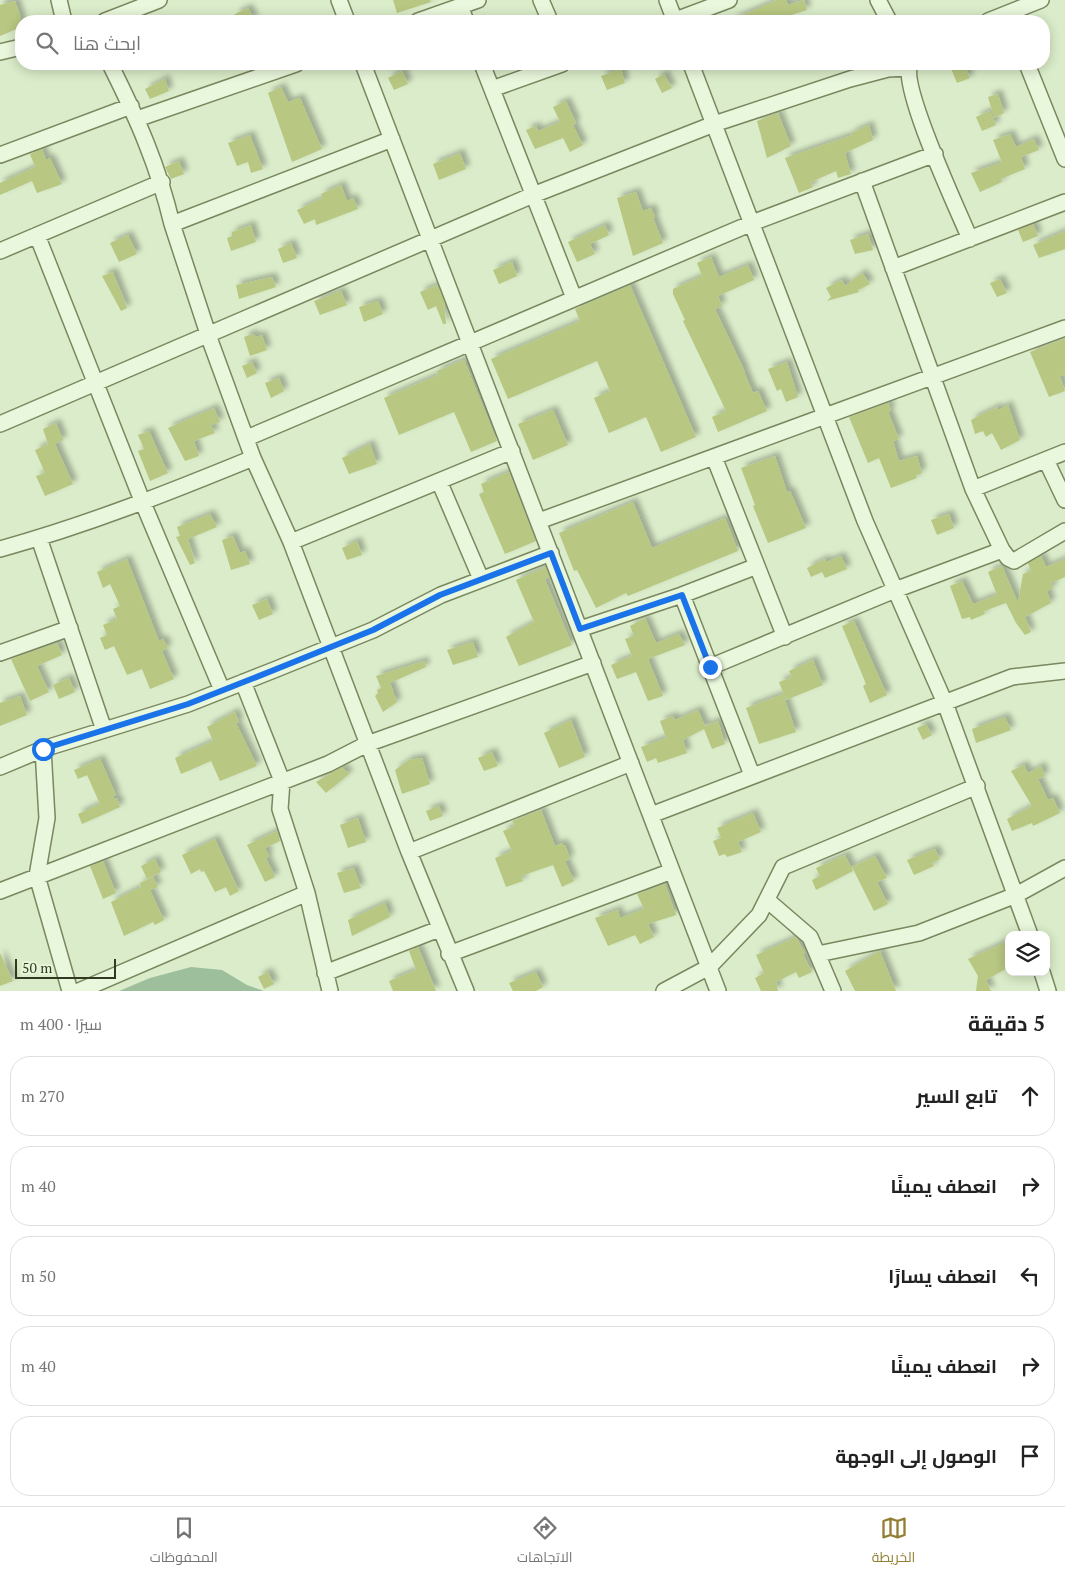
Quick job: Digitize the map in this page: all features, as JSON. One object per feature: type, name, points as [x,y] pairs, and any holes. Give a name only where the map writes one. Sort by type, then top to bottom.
[{"type":"street","points":[[59,0],[63,15]]},
{"type":"street","points":[[120,15],[159,0]]},
{"type":"street","points":[[339,0],[345,15]]},
{"type":"street","points":[[435,15],[478,0]]},
{"type":"street","points":[[541,0],[547,15]]},
{"type":"street","points":[[667,0],[672,15]]},
{"type":"street","points":[[690,15],[729,0]]},
{"type":"street","points":[[878,0],[886,15]]},
{"type":"street","points":[[1007,12],[1041,0]]},
{"type":"street","points":[[460,6],[464,15]]},
{"type":"street","points":[[0,52],[15,48]]},
{"type":"street","points":[[113,70],[134,112],[162,182],[172,224],[208,334],[246,438],[291,542],[329,648],[439,929],[466,991]]},
{"type":"street","points":[[0,156],[134,112],[276,70]]},
{"type":"street","points":[[365,70],[718,991]]},
{"type":"street","points":[[484,70],[574,298]]},
{"type":"street","points":[[492,89],[545,70]]},
{"type":"street","points":[[693,70],[865,521],[945,703],[1029,931]]},
{"type":"street","points":[[0,424],[533,195],[714,124],[850,79],[884,70]]},
{"type":"street","points":[[909,70],[910,83],[916,108],[970,239]]},
{"type":"street","points":[[1029,70],[1065,159]]},
{"type":"street","points":[[172,224],[392,139]]},
{"type":"street","points":[[246,438],[752,224],[935,154]]},
{"type":"street","points":[[862,181],[973,489],[1002,550],[1008,558],[1014,561],[1065,530]]},
{"type":"street","points":[[0,251],[162,182]]},
{"type":"street","points":[[893,268],[1065,202]]},
{"type":"street","points":[[37,235],[144,503],[222,690]]},
{"type":"street","points":[[538,521],[1065,328]]},
{"type":"street","points":[[291,542],[512,451]]},
{"type":"street","points":[[973,489],[1065,452]]},
{"type":"street","points":[[714,457],[785,637]]},
{"type":"street","points":[[0,549],[144,503],[254,458]]},
{"type":"street","points":[[1046,460],[1065,500]]},
{"type":"street","points":[[439,481],[481,579]]},
{"type":"street","points":[[39,538],[104,730]]},
{"type":"street","points":[[710,667],[895,590],[1002,550]]},
{"type":"street","points":[[0,767],[43,749],[188,704],[373,630],[440,595],[551,553]]},
{"type":"street","points":[[580,629],[682,595],[757,566]]},
{"type":"street","points":[[682,595],[752,775]]},
{"type":"street","points":[[0,653],[70,628]]},
{"type":"street","points":[[0,890],[328,764],[367,744],[593,663]]},
{"type":"street","points":[[651,815],[1012,677],[1065,671]]},
{"type":"street","points":[[243,682],[282,781],[280,809],[307,892],[330,991]]},
{"type":"street","points":[[43,749],[47,818],[37,876],[70,991]]},
{"type":"street","points":[[409,852],[631,763]]},
{"type":"street","points":[[664,991],[709,968],[759,915],[783,867],[977,786]]},
{"type":"street","points":[[818,954],[919,933],[1016,895],[1065,868]]},
{"type":"street","points":[[449,954],[672,871]]},
{"type":"street","points":[[79,991],[307,892]]},
{"type":"street","points":[[767,900],[810,937],[833,991]]},
{"type":"street","points":[[325,973],[439,929]]},
{"type":"street","points":[[1043,976],[1048,991]]},
{"type":"green space","points":[[191,967],[222,970],[247,985],[264,991],[119,991],[150,978]]},
{"type":"building","points":[[393,0],[430,0],[431,2],[397,13]]},
{"type":"building","points":[[777,0],[786,0],[788,5],[804,0],[807,10],[791,15],[743,15]]},
{"type":"building","points":[[15,1],[20,15],[15,15],[15,30],[0,36],[0,5]]},
{"type":"building","points":[[248,8],[252,15],[236,15]]},
{"type":"building","points":[[621,70],[625,83],[607,90],[601,76]]},
{"type":"building","points":[[952,70],[967,70],[970,78],[957,83]]},
{"type":"building","points":[[402,71],[408,84],[394,90],[388,78]]},
{"type":"building","points":[[664,74],[672,88],[662,93],[655,79]]},
{"type":"building","points":[[165,79],[169,91],[150,99],[145,89]]},
{"type":"building","points":[[281,87],[288,102],[300,98],[322,149],[292,162],[268,93]]},
{"type":"building","points":[[998,94],[1004,113],[994,118],[988,97]]},
{"type":"building","points":[[566,101],[576,123],[573,125],[583,145],[570,152],[563,138],[535,149],[526,130],[536,126],[538,131],[560,122],[553,107]]},
{"type":"building","points":[[990,111],[996,125],[982,131],[976,117]]},
{"type":"building","points":[[778,113],[791,146],[767,158],[757,121]]},
{"type":"building","points":[[869,125],[873,140],[845,153],[851,174],[838,178],[836,171],[811,182],[813,187],[799,193],[785,158],[852,135],[851,133]]},
{"type":"building","points":[[1010,134],[1016,147],[1034,139],[1039,150],[1021,157],[1025,169],[1001,179],[1002,182],[980,192],[971,173],[1000,163],[1001,160],[993,140]]},
{"type":"building","points":[[250,135],[263,169],[251,173],[248,162],[237,166],[228,143]]},
{"type":"building","points":[[42,149],[46,160],[50,158],[62,184],[37,193],[32,181],[0,195],[0,183],[35,167],[30,154]]},
{"type":"building","points":[[460,153],[466,169],[439,180],[433,164]]},
{"type":"building","points":[[179,161],[184,174],[171,179],[165,167]]},
{"type":"building","points":[[341,185],[347,201],[353,198],[358,209],[316,225],[315,219],[304,224],[297,210],[323,198],[321,194]]},
{"type":"building","points":[[636,192],[643,211],[651,208],[663,243],[633,256],[617,198]]},
{"type":"building","points":[[1033,224],[1038,236],[1023,242],[1018,230]]},
{"type":"building","points":[[251,225],[256,242],[231,251],[227,238],[232,236],[232,232]]},
{"type":"building","points":[[605,225],[609,235],[590,244],[595,254],[577,262],[568,242]]},
{"type":"building","points":[[1065,231],[1065,249],[1039,258],[1033,245]]},
{"type":"building","points":[[868,234],[873,250],[855,254],[850,240]]},
{"type":"building","points":[[128,235],[137,254],[119,262],[110,243]]},
{"type":"building","points":[[291,243],[297,258],[283,263],[278,249]]},
{"type":"building","points":[[711,257],[719,277],[748,265],[754,280],[718,296],[722,306],[715,309],[753,393],[758,391],[767,411],[718,432],[712,417],[726,411],[683,321],[685,320],[673,294],[673,289],[702,276],[697,263]]},
{"type":"building","points":[[512,262],[517,276],[499,284],[493,270]]},
{"type":"building","points":[[113,272],[127,308],[121,311],[102,276]]},
{"type":"building","points":[[862,273],[870,284],[858,290],[859,292],[827,301],[831,297],[826,288],[842,280],[845,286]]},
{"type":"building","points":[[272,277],[276,287],[239,299],[236,285]]},
{"type":"building","points":[[1000,279],[1007,293],[997,297],[990,283]]},
{"type":"building","points":[[437,285],[444,300],[446,324],[443,324],[436,306],[428,310],[420,292]]},
{"type":"building","points":[[630,285],[696,437],[661,452],[646,417],[609,433],[594,398],[610,391],[597,361],[508,399],[491,359],[580,321],[575,309]]},
{"type":"building","points":[[341,291],[347,305],[320,315],[314,301]]},
{"type":"building","points":[[378,301],[383,314],[364,322],[359,307]]},
{"type":"building","points":[[252,334],[257,337],[262,335],[267,350],[250,356],[244,337]]},
{"type":"building","points":[[1065,338],[1065,375],[1060,376],[1065,391],[1049,397],[1030,352]]},
{"type":"building","points":[[464,360],[497,441],[471,452],[454,412],[399,435],[384,398],[438,375],[437,371]]},
{"type":"building","points":[[252,362],[257,373],[247,378],[242,366]]},
{"type":"building","points":[[787,362],[798,397],[786,402],[781,389],[777,391],[768,369]]},
{"type":"building","points":[[279,378],[284,391],[271,398],[265,383]]},
{"type":"building","points":[[888,403],[891,410],[888,412],[899,439],[893,441],[899,461],[917,456],[922,473],[916,475],[917,478],[891,488],[879,458],[868,463],[849,417]]},
{"type":"building","points":[[1008,405],[1020,440],[1001,450],[992,433],[986,437],[983,431],[975,434],[971,420],[997,407],[998,410]]},
{"type":"building","points":[[214,408],[220,422],[211,425],[215,433],[194,441],[199,456],[185,461],[168,428]]},
{"type":"building","points":[[553,410],[568,445],[533,460],[518,424]]},
{"type":"building","points":[[56,423],[63,440],[55,444],[73,484],[45,496],[36,476],[45,473],[35,450],[48,444],[43,429]]},
{"type":"building","points":[[149,431],[168,473],[150,481],[138,451],[144,449],[138,435]]},
{"type":"building","points":[[370,444],[377,464],[349,474],[342,458]]},
{"type":"building","points":[[775,456],[787,492],[790,491],[806,528],[768,543],[753,506],[755,505],[741,468]]},
{"type":"building","points":[[509,472],[536,541],[505,554],[479,494],[484,492],[481,484]]},
{"type":"building","points":[[633,502],[652,548],[725,518],[738,551],[628,596],[626,593],[596,608],[577,570],[574,571],[559,533]]},
{"type":"building","points":[[210,514],[217,527],[188,539],[195,563],[190,565],[176,537],[180,536],[177,527]]},
{"type":"building","points":[[949,514],[954,528],[937,535],[931,520]]},
{"type":"building","points":[[233,536],[240,553],[245,551],[250,564],[231,570],[222,540]]},
{"type":"building","points":[[357,541],[362,555],[347,560],[342,548]]},
{"type":"building","points":[[841,556],[847,569],[825,578],[822,572],[811,577],[807,568],[825,559],[826,562]]},
{"type":"building","points":[[1041,556],[1046,567],[1065,559],[1065,577],[1051,583],[1053,588],[1047,591],[1051,603],[1025,617],[1031,632],[1025,635],[1016,623],[1006,603],[984,611],[985,614],[971,620],[970,617],[962,619],[950,586],[962,581],[973,604],[997,595],[988,572],[1002,566],[1018,603],[1023,574],[1031,571],[1028,563]]},
{"type":"building","points":[[127,559],[159,641],[163,639],[168,648],[162,651],[174,679],[150,689],[142,669],[127,675],[114,646],[105,650],[100,638],[107,635],[103,625],[117,619],[113,609],[120,606],[110,584],[103,588],[97,572]]},
{"type":"building","points":[[546,567],[549,577],[545,579],[572,645],[519,666],[506,637],[534,622],[516,580]]},
{"type":"building","points":[[267,599],[273,614],[259,620],[252,605]]},
{"type":"building","points":[[645,618],[656,643],[679,634],[685,645],[648,659],[663,696],[648,701],[636,672],[617,679],[611,665],[632,656],[625,639],[634,636],[630,626]]},
{"type":"building","points":[[854,621],[887,695],[870,703],[863,686],[866,684],[842,626]]},
{"type":"building","points":[[473,642],[478,657],[453,665],[447,650]]},
{"type":"building","points":[[57,643],[62,655],[37,666],[49,692],[30,701],[11,659]]},
{"type":"building","points":[[813,660],[823,685],[786,700],[779,682],[792,677],[789,671]]},
{"type":"building","points":[[424,661],[426,667],[390,683],[397,702],[383,712],[375,696],[378,693],[377,690],[381,688],[376,676]]},
{"type":"building","points":[[69,678],[75,692],[59,699],[53,685]]},
{"type":"building","points":[[783,694],[796,732],[759,744],[746,708]]},
{"type":"building","points":[[20,696],[27,715],[0,726],[0,703]]},
{"type":"building","points":[[698,710],[705,726],[718,721],[725,744],[712,749],[704,729],[683,740],[687,753],[658,763],[656,758],[647,762],[641,747],[666,738],[660,721],[673,716],[675,720]]},
{"type":"building","points":[[235,712],[239,722],[236,723],[257,766],[220,781],[211,761],[181,774],[175,758],[213,741],[207,727]]},
{"type":"building","points":[[1005,717],[1011,730],[976,743],[972,729]]},
{"type":"building","points":[[571,720],[585,757],[559,768],[544,733]]},
{"type":"building","points":[[926,724],[932,735],[923,740],[917,728]]},
{"type":"building","points":[[492,752],[498,766],[484,771],[478,758]]},
{"type":"building","points":[[422,758],[430,784],[402,794],[395,770],[409,760]]},
{"type":"building","points":[[100,759],[116,795],[113,796],[114,799],[117,798],[120,807],[82,824],[78,814],[100,804],[87,775],[78,779],[74,770]]},
{"type":"building","points":[[1024,765],[1028,773],[1041,766],[1045,776],[1038,779],[1048,800],[1053,798],[1060,813],[1033,826],[1032,823],[1012,831],[1007,819],[1032,806],[1011,771]]},
{"type":"building","points":[[342,767],[349,774],[326,793],[316,782]]},
{"type":"building","points":[[439,806],[443,816],[430,821],[426,811]]},
{"type":"building","points":[[541,810],[555,846],[562,843],[563,846],[565,845],[570,859],[565,861],[574,881],[562,887],[553,865],[521,876],[523,881],[506,887],[495,858],[512,851],[503,831],[515,826],[512,821]]},
{"type":"building","points":[[753,813],[761,832],[738,842],[742,852],[727,857],[725,854],[719,856],[713,841],[721,838],[717,828]]},
{"type":"building","points":[[358,818],[366,842],[348,848],[340,825]]},
{"type":"building","points":[[277,831],[280,841],[265,848],[269,856],[266,858],[275,877],[265,882],[247,845]]},
{"type":"building","points":[[215,839],[239,891],[230,896],[226,887],[215,892],[204,871],[201,872],[200,869],[191,874],[182,855]]},
{"type":"building","points":[[935,849],[940,859],[932,863],[934,866],[914,875],[907,860]]},
{"type":"building","points":[[845,855],[853,871],[816,890],[812,880],[820,876],[816,868]]},
{"type":"building","points":[[875,856],[887,878],[877,882],[888,904],[874,911],[852,867]]},
{"type":"building","points":[[155,859],[161,872],[147,879],[141,866]]},
{"type":"building","points":[[103,861],[116,893],[103,899],[90,866]]},
{"type":"building","points":[[354,868],[361,888],[344,893],[337,873]]},
{"type":"building","points":[[153,877],[158,887],[150,890],[164,920],[155,925],[153,922],[124,936],[111,902],[141,887],[140,883]]},
{"type":"building","points":[[665,884],[676,915],[648,924],[654,937],[640,944],[635,935],[608,946],[595,918],[618,910],[620,918],[644,909],[637,894]]},
{"type":"building","points":[[385,903],[390,917],[352,936],[348,920]]},
{"type":"building","points":[[796,937],[805,953],[803,954],[812,972],[799,978],[796,972],[776,982],[778,991],[761,991],[755,978],[764,973],[756,955]]},
{"type":"building","points":[[1005,942],[1005,969],[986,980],[991,991],[976,991],[978,976],[968,959]]},
{"type":"building","points":[[418,947],[436,991],[393,991],[389,981],[416,970],[409,951]]},
{"type":"building","points":[[880,951],[896,991],[855,991],[845,971]]},
{"type":"building","points":[[0,953],[13,981],[0,986]]},
{"type":"building","points":[[268,972],[274,984],[264,989],[258,977]]},
{"type":"building","points":[[536,972],[543,987],[536,991],[513,991],[509,983]]},
{"type":"route","points":[[43,749],[188,704],[373,630],[409,613],[440,595],[551,553],[580,629],[682,595],[710,667]]}]
